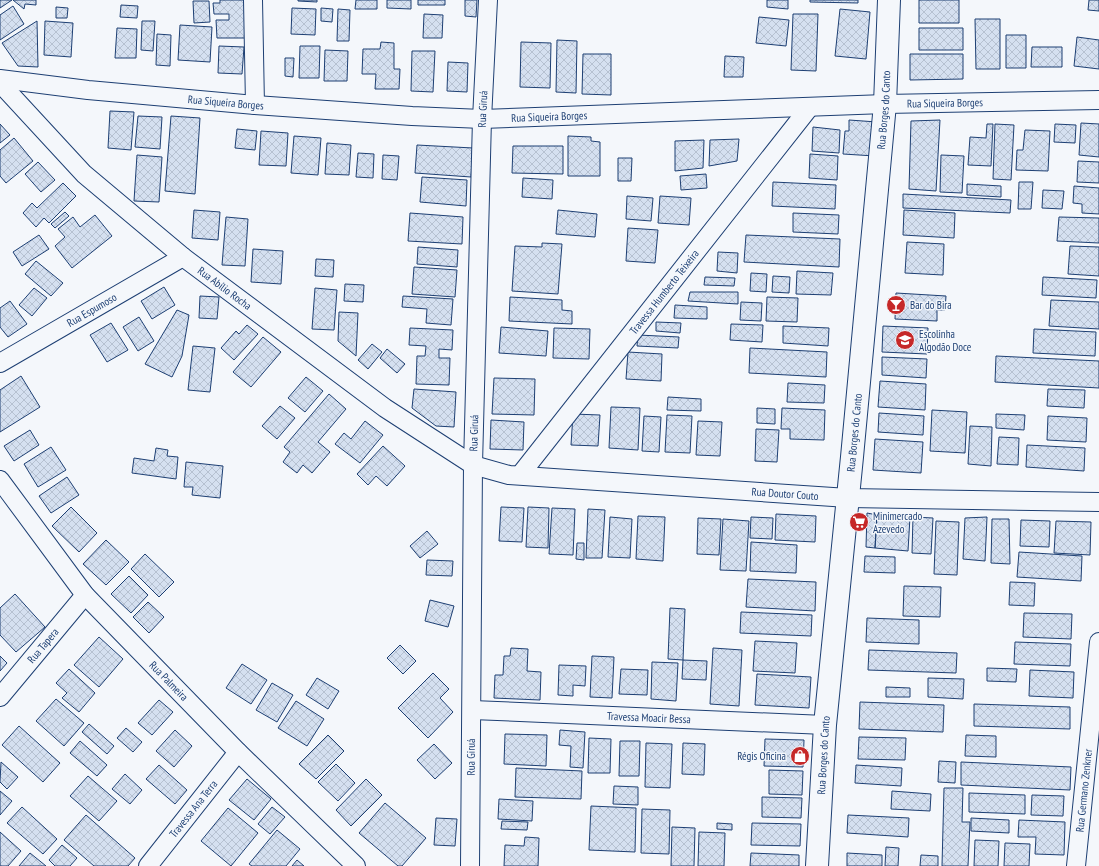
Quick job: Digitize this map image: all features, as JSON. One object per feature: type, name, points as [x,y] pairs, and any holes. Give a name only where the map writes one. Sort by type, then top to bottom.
[{"type":"street","points":[[253,0],[255,105]]},
{"type":"street","name":"Rua Giruá","points":[[470,866],[473,465],[482,119],[488,0]]},
{"type":"street","name":"Rua Borges do Canto","points":[[817,866],[825,725],[885,104],[889,0]]},
{"type":"street","name":"Rua Siqueira Borges","points":[[0,79],[88,90],[255,105],[412,116],[482,119],[885,104],[1099,100]]},
{"type":"street","name":"Rua Abílio Rocha","points":[[0,83],[84,174],[183,257],[385,408],[473,465]]},
{"type":"street","name":"Travessa Humberto Teixeira","points":[[520,475],[809,108]]},
{"type":"street","name":"Rua Espumoso","points":[[0,363],[183,257]]},
{"type":"street","name":"Rua Doutor Couto","points":[[473,465],[509,475],[848,498],[1099,502]]},
{"type":"street","name":"Rua Palmeira","points":[[0,480],[85,595],[238,752],[356,866]]},
{"type":"street","name":"Rua Tapera","points":[[0,697],[85,595]]},
{"type":"street","name":"Rua Germano Zenkner","points":[[1076,866],[1099,642]]},
{"type":"street","name":"Travessa Moacir Bessa","points":[[472,710],[825,725]]},
{"type":"street","name":"Travessa Ana Terra","points":[[148,866],[238,752]]},
{"type":"building","points":[[0,0],[12,0],[0,8]]},
{"type":"building","points":[[13,0],[36,0],[36,5],[25,4],[24,9]]},
{"type":"building","points":[[220,0],[247,0],[248,38],[217,38],[216,20],[229,20],[229,14],[214,14],[213,3],[220,3]]},
{"type":"building","points":[[317,0],[317,2],[298,1]]},
{"type":"building","points":[[356,0],[377,0],[377,9],[355,9]]},
{"type":"building","points":[[387,0],[411,0],[411,9],[387,8]]},
{"type":"building","points":[[418,0],[445,0],[445,5],[418,5]]},
{"type":"building","points":[[465,0],[477,0],[476,17],[465,16]]},
{"type":"building","points":[[767,0],[788,0],[788,9],[767,7]]},
{"type":"building","points":[[810,0],[858,0],[858,3],[810,2]]},
{"type":"building","points":[[919,0],[959,0],[959,23],[919,23]]},
{"type":"building","points":[[1089,0],[1099,0],[1099,11],[1088,10]]},
{"type":"building","points":[[193,1],[209,1],[210,22],[194,23]]},
{"type":"building","points":[[121,5],[138,6],[137,18],[120,17]]},
{"type":"building","points":[[13,6],[24,24],[0,40],[0,15]]},
{"type":"building","points":[[56,7],[68,8],[67,18],[56,18]]},
{"type":"building","points":[[292,8],[316,9],[315,35],[291,34]]},
{"type":"building","points":[[321,8],[333,9],[332,22],[321,21]]},
{"type":"building","points":[[338,9],[350,10],[349,41],[337,41]]},
{"type":"building","points":[[840,9],[870,12],[866,59],[835,56]]},
{"type":"building","points":[[424,14],[443,15],[442,38],[423,38]]},
{"type":"building","points":[[793,14],[818,14],[816,71],[791,70]]},
{"type":"building","points":[[759,17],[789,20],[786,46],[756,43]]},
{"type":"building","points":[[975,19],[1000,19],[1000,69],[976,69]]},
{"type":"building","points":[[37,21],[38,67],[18,66],[2,43]]},
{"type":"building","points":[[45,21],[73,23],[71,57],[44,55]]},
{"type":"building","points":[[142,21],[155,21],[153,51],[141,50]]},
{"type":"building","points":[[180,25],[212,27],[210,62],[178,60]]},
{"type":"building","points":[[117,28],[137,29],[136,58],[115,58]]},
{"type":"building","points":[[919,28],[963,28],[963,50],[919,50]]},
{"type":"building","points":[[157,34],[171,35],[170,66],[156,65]]},
{"type":"building","points":[[1006,35],[1026,35],[1026,68],[1006,68]]},
{"type":"building","points":[[1077,37],[1099,40],[1099,69],[1074,66]]},
{"type":"building","points":[[557,40],[577,41],[576,93],[556,92]]},
{"type":"building","points":[[381,42],[394,43],[394,69],[400,69],[399,89],[375,89],[376,74],[362,74],[363,49],[380,49]]},
{"type":"building","points":[[521,42],[551,43],[550,88],[520,87]]},
{"type":"building","points":[[219,46],[244,47],[242,74],[218,73]]},
{"type":"building","points":[[300,46],[320,46],[319,78],[299,78]]},
{"type":"building","points":[[1032,47],[1062,47],[1062,67],[1031,67]]},
{"type":"building","points":[[325,50],[348,51],[347,81],[324,81]]},
{"type":"building","points":[[412,51],[435,51],[433,92],[411,91]]},
{"type":"building","points":[[583,54],[611,54],[611,95],[582,94]]},
{"type":"building","points":[[910,54],[963,54],[963,79],[910,80]]},
{"type":"building","points":[[725,56],[744,57],[743,77],[724,77]]},
{"type":"building","points":[[285,58],[294,58],[293,77],[285,76]]},
{"type":"building","points":[[448,62],[468,63],[467,92],[447,91]]},
{"type":"building","points":[[110,111],[134,112],[131,150],[108,148]]},
{"type":"building","points":[[138,116],[162,117],[160,149],[135,147]]},
{"type":"building","points":[[171,116],[200,118],[195,194],[165,191]]},
{"type":"building","points":[[849,120],[877,122],[875,156],[843,154],[845,131],[849,131]]},
{"type":"building","points":[[940,120],[936,191],[909,189],[911,121]]},
{"type":"building","points":[[1081,123],[1099,124],[1099,157],[1079,155]]},
{"type":"building","points":[[0,124],[10,135],[0,143]]},
{"type":"building","points":[[987,124],[993,124],[991,166],[968,165],[970,137],[986,138]]},
{"type":"building","points":[[995,124],[1014,125],[1011,180],[993,179]]},
{"type":"building","points":[[1055,124],[1076,125],[1075,143],[1054,142]]},
{"type":"building","points":[[813,127],[840,130],[839,153],[812,151]]},
{"type":"building","points":[[237,129],[257,131],[255,150],[235,148]]},
{"type":"building","points":[[1025,130],[1050,131],[1048,171],[1016,170],[1017,150],[1023,150]]},
{"type":"building","points":[[261,131],[288,133],[286,166],[259,165]]},
{"type":"building","points":[[294,136],[321,138],[318,175],[291,173]]},
{"type":"building","points":[[568,136],[591,137],[591,141],[600,142],[600,176],[568,176]]},
{"type":"building","points":[[14,138],[33,161],[6,183],[0,176],[0,150]]},
{"type":"building","points":[[739,139],[737,161],[709,166],[710,140]]},
{"type":"building","points":[[704,140],[703,168],[675,171],[675,141]]},
{"type":"building","points":[[327,143],[351,145],[349,175],[325,174]]},
{"type":"building","points":[[417,145],[473,148],[471,177],[415,173]]},
{"type":"building","points":[[513,146],[563,146],[563,174],[512,173]]},
{"type":"building","points":[[358,153],[374,154],[373,178],[356,177]]},
{"type":"building","points":[[810,154],[838,156],[837,180],[809,178]]},
{"type":"building","points":[[137,155],[162,157],[159,202],[134,201]]},
{"type":"building","points":[[383,155],[399,156],[397,180],[382,179]]},
{"type":"building","points":[[941,155],[964,156],[962,193],[940,192]]},
{"type":"building","points":[[618,158],[632,158],[631,181],[618,181]]},
{"type":"building","points":[[1078,161],[1099,162],[1099,183],[1077,182]]},
{"type":"building","points":[[38,162],[55,180],[41,192],[25,174]]},
{"type":"building","points":[[706,174],[707,188],[681,190],[680,176]]},
{"type":"building","points":[[422,177],[467,180],[466,206],[420,202]]},
{"type":"building","points":[[523,178],[553,180],[552,199],[522,197]]},
{"type":"building","points":[[773,182],[836,185],[835,209],[772,206]]},
{"type":"building","points":[[1019,182],[1033,182],[1031,209],[1018,209]]},
{"type":"building","points":[[63,183],[76,196],[49,223],[44,218],[36,227],[23,213],[32,203],[37,208]]},
{"type":"building","points":[[967,184],[1001,186],[1001,197],[967,195]]},
{"type":"building","points":[[1074,186],[1099,188],[1099,214],[1082,213],[1082,204],[1073,203]]},
{"type":"building","points":[[1043,190],[1064,191],[1062,209],[1042,208]]},
{"type":"building","points":[[903,194],[1011,200],[1010,213],[903,208]]},
{"type":"building","points":[[627,196],[653,198],[651,221],[626,219]]},
{"type":"building","points":[[660,196],[691,198],[689,225],[658,223]]},
{"type":"building","points":[[194,210],[220,212],[218,240],[192,238]]},
{"type":"building","points":[[558,210],[597,214],[595,237],[556,234]]},
{"type":"building","points":[[904,210],[955,213],[954,238],[903,235]]},
{"type":"building","points":[[65,212],[69,216],[55,228],[51,224]]},
{"type":"building","points":[[410,213],[463,217],[462,244],[408,241]]},
{"type":"building","points":[[793,213],[839,215],[838,234],[793,232]]},
{"type":"building","points":[[95,215],[112,236],[72,268],[55,246],[65,237],[58,229],[73,217],[80,227]]},
{"type":"building","points":[[226,217],[248,219],[245,266],[222,265]]},
{"type":"building","points":[[1059,217],[1099,218],[1099,243],[1057,241]]},
{"type":"building","points":[[628,228],[658,230],[655,263],[626,261]]},
{"type":"building","points":[[39,235],[49,249],[22,266],[13,252]]},
{"type":"building","points":[[746,235],[840,239],[839,267],[744,262]]},
{"type":"building","points":[[907,242],[944,244],[943,275],[905,273]]},
{"type":"building","points":[[542,243],[562,244],[558,294],[512,291],[515,246],[542,247]]},
{"type":"building","points":[[1070,246],[1099,247],[1099,276],[1068,274]]},
{"type":"building","points":[[418,247],[458,250],[457,267],[417,264]]},
{"type":"building","points":[[253,249],[283,251],[281,284],[251,282]]},
{"type":"building","points":[[718,252],[738,253],[737,273],[717,271]]},
{"type":"building","points":[[316,259],[334,260],[333,277],[315,276]]},
{"type":"building","points":[[36,261],[63,283],[51,296],[25,274]]},
{"type":"building","points":[[414,267],[457,270],[455,297],[412,294]]},
{"type":"building","points":[[797,271],[833,273],[831,295],[796,294]]},
{"type":"building","points":[[751,273],[767,274],[766,292],[750,291]]},
{"type":"building","points":[[773,276],[790,277],[789,293],[772,292]]},
{"type":"building","points":[[705,277],[735,278],[734,286],[704,285]]},
{"type":"building","points":[[1043,277],[1097,280],[1096,298],[1042,295]]},
{"type":"building","points":[[345,284],[364,285],[363,302],[344,301]]},
{"type":"building","points":[[164,287],[175,305],[152,319],[141,301]]},
{"type":"building","points":[[34,288],[47,298],[32,316],[19,305]]},
{"type":"building","points":[[315,288],[337,290],[334,330],[312,329]]},
{"type":"building","points":[[690,292],[738,292],[738,304],[688,301]]},
{"type":"building","points":[[896,293],[946,296],[945,310],[937,310],[937,321],[895,319]]},
{"type":"building","points":[[200,296],[219,297],[217,319],[199,318]]},
{"type":"building","points":[[403,296],[453,299],[451,325],[426,323],[427,309],[402,307]]},
{"type":"building","points":[[510,297],[562,300],[562,310],[572,311],[572,324],[509,321]]},
{"type":"building","points":[[767,297],[798,298],[797,322],[766,321]]},
{"type":"building","points":[[1051,300],[1099,302],[1099,329],[1049,326]]},
{"type":"building","points":[[10,301],[27,324],[8,337],[0,327],[0,308]]},
{"type":"building","points":[[741,302],[762,303],[761,321],[740,320]]},
{"type":"building","points":[[675,305],[707,307],[707,319],[674,318]]},
{"type":"building","points":[[177,310],[189,315],[182,356],[172,377],[145,364]]},
{"type":"building","points":[[339,312],[358,313],[356,356],[338,341]]},
{"type":"building","points":[[139,317],[154,341],[138,351],[123,327]]},
{"type":"building","points":[[656,322],[681,323],[680,333],[656,331]]},
{"type":"building","points":[[111,323],[128,350],[107,362],[90,335]]},
{"type":"building","points":[[731,324],[763,325],[762,342],[730,340]]},
{"type":"building","points":[[247,325],[258,334],[234,360],[221,348],[236,331],[239,334]]},
{"type":"building","points":[[783,326],[829,328],[828,346],[783,343]]},
{"type":"building","name":"Escolinha Algodão Doce","points":[[883,326],[928,328],[927,354],[882,352]]},
{"type":"building","points":[[501,327],[548,331],[546,356],[499,353]]},
{"type":"building","points":[[410,328],[453,330],[452,350],[439,349],[439,358],[450,358],[449,385],[416,384],[417,356],[425,356],[426,346],[409,345]]},
{"type":"building","points":[[554,328],[590,329],[589,359],[553,358]]},
{"type":"building","points":[[1034,329],[1096,332],[1095,356],[1033,353]]},
{"type":"building","points":[[638,335],[679,337],[678,348],[637,346]]},
{"type":"building","points":[[263,337],[281,352],[251,387],[233,372]]},
{"type":"building","points":[[372,344],[382,352],[368,369],[358,360]]},
{"type":"building","points":[[193,346],[215,348],[210,392],[188,390]]},
{"type":"building","points":[[750,348],[827,352],[826,377],[749,373]]},
{"type":"building","points":[[387,349],[405,364],[397,373],[380,358]]},
{"type":"building","points":[[628,352],[662,354],[661,381],[626,379]]},
{"type":"building","points":[[996,356],[1099,361],[1099,388],[995,382]]},
{"type":"building","points":[[882,357],[927,359],[926,378],[882,375]]},
{"type":"building","points":[[21,376],[40,407],[0,432],[0,390]]},
{"type":"building","points":[[306,377],[323,391],[305,412],[288,398]]},
{"type":"building","points":[[494,378],[535,379],[534,415],[492,414]]},
{"type":"building","points":[[880,381],[926,384],[925,410],[878,407]]},
{"type":"building","points":[[788,383],[825,385],[824,403],[787,402]]},
{"type":"building","points":[[414,389],[456,392],[454,427],[436,426],[412,408]]},
{"type":"building","points":[[1048,389],[1085,390],[1084,408],[1047,406]]},
{"type":"building","points":[[329,394],[346,409],[318,442],[330,452],[312,473],[303,465],[297,473],[283,462],[290,452],[284,447]]},
{"type":"building","points":[[668,397],[701,399],[701,411],[667,410]]},
{"type":"building","points":[[280,406],[295,418],[277,439],[262,426]]},
{"type":"building","points":[[611,407],[640,408],[638,450],[609,448]]},
{"type":"building","points":[[757,408],[775,409],[775,424],[757,423]]},
{"type":"building","points":[[782,408],[825,410],[824,440],[790,439],[790,429],[781,429]]},
{"type":"building","points":[[932,410],[967,412],[965,453],[930,451]]},
{"type":"building","points":[[879,413],[924,416],[923,435],[878,432]]},
{"type":"building","points":[[573,414],[600,415],[598,446],[571,445]]},
{"type":"building","points":[[996,414],[1025,415],[1024,430],[996,428]]},
{"type":"building","points":[[667,415],[692,416],[690,453],[665,452]]},
{"type":"building","points":[[644,416],[661,417],[659,452],[642,451]]},
{"type":"building","points":[[1048,416],[1087,418],[1086,442],[1047,440]]},
{"type":"building","points":[[491,420],[524,422],[523,450],[490,449]]},
{"type":"building","points":[[365,421],[383,435],[360,463],[335,444],[344,433],[351,439]]},
{"type":"building","points":[[698,421],[722,422],[720,456],[696,455]]},
{"type":"building","points":[[970,426],[992,427],[991,466],[968,464]]},
{"type":"building","points":[[756,429],[779,430],[777,462],[755,461]]},
{"type":"building","points":[[30,430],[39,445],[14,461],[4,446]]},
{"type":"building","points":[[999,437],[1019,438],[1018,465],[997,464]]},
{"type":"building","points":[[875,439],[923,442],[921,473],[873,470]]},
{"type":"building","points":[[1027,445],[1085,448],[1084,471],[1026,467]]},
{"type":"building","points":[[383,446],[405,466],[387,486],[376,476],[368,485],[357,474]]},
{"type":"building","points":[[51,447],[66,470],[38,487],[24,464]]},
{"type":"building","points":[[156,448],[168,450],[167,456],[178,457],[176,479],[132,473],[134,458],[154,461]]},
{"type":"building","points":[[186,462],[223,466],[220,498],[192,495],[193,487],[184,487]]},
{"type":"building","points":[[67,477],[79,495],[51,513],[39,496]]},
{"type":"building","points":[[71,507],[97,533],[79,552],[52,526]]},
{"type":"building","points":[[501,507],[524,508],[522,542],[499,541]]},
{"type":"building","points":[[528,507],[549,508],[548,548],[526,547]]},
{"type":"building","points":[[552,508],[575,509],[573,555],[549,554]]},
{"type":"building","points":[[588,509],[605,510],[602,558],[586,558]]},
{"type":"building","points":[[867,513],[877,515],[875,548],[866,547]]},
{"type":"building","points":[[776,514],[816,516],[815,542],[775,540]]},
{"type":"building","points":[[877,515],[910,517],[908,551],[875,548]]},
{"type":"building","points":[[638,516],[665,517],[663,561],[636,559]]},
{"type":"building","points":[[610,517],[632,519],[630,558],[608,557]]},
{"type":"building","points":[[751,517],[773,518],[772,539],[750,538]]},
{"type":"building","points":[[913,517],[933,518],[931,554],[912,553]]},
{"type":"building","points":[[987,517],[985,561],[963,559],[965,518]]},
{"type":"building","points":[[698,518],[721,519],[719,555],[697,554]]},
{"type":"building","points":[[723,519],[749,521],[746,571],[720,570]]},
{"type":"building","points":[[992,519],[1009,519],[1010,564],[991,563]]},
{"type":"building","points":[[1021,520],[1050,521],[1049,547],[1020,546]]},
{"type":"building","points":[[936,521],[959,522],[957,575],[934,574]]},
{"type":"building","points":[[1056,521],[1091,522],[1090,555],[1054,553]]},
{"type":"building","points":[[427,531],[438,544],[420,558],[410,546]]},
{"type":"building","points":[[106,540],[129,562],[106,585],[83,564]]},
{"type":"building","points":[[751,542],[797,545],[796,573],[750,571]]},
{"type":"building","points":[[577,543],[584,543],[584,560],[576,559]]},
{"type":"building","points":[[1019,552],[1082,556],[1081,581],[1017,577]]},
{"type":"building","points":[[145,554],[174,582],[159,597],[131,569]]},
{"type":"building","points":[[865,556],[895,557],[895,573],[864,572]]},
{"type":"building","points":[[427,560],[453,561],[452,576],[426,575]]},
{"type":"building","points":[[129,576],[148,595],[131,613],[111,594]]},
{"type":"building","points":[[748,579],[816,582],[815,611],[746,607]]},
{"type":"building","points":[[1010,582],[1035,583],[1034,606],[1009,605]]},
{"type":"building","points":[[904,586],[941,587],[940,617],[903,616]]},
{"type":"building","points":[[15,594],[45,627],[16,652],[0,635],[0,608]]},
{"type":"building","points":[[430,600],[454,606],[448,627],[425,621]]},
{"type":"building","points":[[148,602],[164,617],[149,633],[133,617]]},
{"type":"building","points":[[670,608],[685,609],[683,660],[668,659]]},
{"type":"building","points":[[741,612],[812,615],[811,636],[740,633]]},
{"type":"building","points":[[1024,613],[1072,614],[1071,639],[1023,637]]},
{"type":"building","points":[[867,618],[919,620],[919,644],[866,642]]},
{"type":"building","points":[[99,637],[123,659],[99,687],[74,665]]},
{"type":"building","points":[[755,641],[797,643],[795,673],[753,671]]},
{"type":"building","points":[[1015,642],[1071,644],[1070,666],[1014,664]]},
{"type":"building","points":[[400,645],[416,661],[403,674],[387,658]]},
{"type":"building","points":[[511,648],[528,649],[527,671],[541,672],[540,700],[494,698],[495,675],[503,675],[504,656],[510,656]]},
{"type":"building","points":[[713,648],[742,650],[739,706],[710,704]]},
{"type":"building","points":[[869,650],[957,653],[956,673],[868,670]]},
{"type":"building","points":[[0,656],[7,663],[0,671]]},
{"type":"building","points":[[592,656],[614,657],[612,698],[590,697]]},
{"type":"building","points":[[683,660],[707,661],[706,680],[682,679]]},
{"type":"building","points":[[652,662],[678,663],[676,701],[651,699]]},
{"type":"building","points":[[242,664],[267,680],[251,704],[226,688]]},
{"type":"building","points":[[559,665],[586,666],[585,686],[573,685],[573,696],[558,695]]},
{"type":"building","points":[[987,668],[1017,669],[1016,682],[987,681]]},
{"type":"building","points":[[69,669],[95,693],[79,712],[62,698],[67,693],[56,683]]},
{"type":"building","points":[[621,669],[648,670],[647,695],[619,694]]},
{"type":"building","points":[[1030,670],[1074,672],[1073,698],[1029,696]]},
{"type":"building","points":[[433,673],[449,689],[440,698],[453,712],[428,738],[398,708]]},
{"type":"building","points":[[757,674],[811,677],[809,708],[755,705]]},
{"type":"building","points":[[317,678],[339,691],[328,709],[306,695]]},
{"type":"building","points":[[928,678],[964,679],[963,699],[928,697]]},
{"type":"building","points":[[272,683],[293,695],[277,722],[256,710]]},
{"type":"building","points":[[886,687],[910,688],[910,697],[886,697]]},
{"type":"building","points":[[56,699],[84,723],[64,746],[36,721]]},
{"type":"building","points":[[159,700],[173,712],[152,735],[138,723]]},
{"type":"building","points":[[296,701],[324,719],[307,746],[278,728]]},
{"type":"building","points":[[860,702],[944,705],[943,732],[859,729]]},
{"type":"building","points":[[974,704],[1070,707],[1070,729],[974,726]]},
{"type":"building","points":[[89,724],[114,746],[107,754],[82,732]]},
{"type":"building","points":[[19,726],[60,763],[43,782],[2,745]]},
{"type":"building","points":[[126,728],[142,742],[133,752],[117,738]]},
{"type":"building","points":[[175,730],[192,746],[174,767],[156,751]]},
{"type":"building","points":[[560,730],[585,732],[583,768],[570,767],[571,746],[559,745]]},
{"type":"building","points":[[505,734],[547,735],[546,766],[504,764]]},
{"type":"building","points":[[328,735],[344,751],[316,779],[299,764]]},
{"type":"building","points":[[966,735],[996,736],[996,757],[965,756]]},
{"type":"building","points":[[859,737],[906,738],[905,760],[858,759]]},
{"type":"building","points":[[589,738],[611,739],[610,773],[588,773]]},
{"type":"building","points":[[765,739],[804,740],[803,767],[764,766]]},
{"type":"building","points":[[80,741],[107,765],[97,776],[70,753]]},
{"type":"building","points":[[620,741],[640,741],[639,776],[619,776]]},
{"type":"building","points":[[646,743],[672,744],[670,788],[645,787]]},
{"type":"building","points":[[683,743],[705,744],[704,775],[682,774]]},
{"type":"building","points":[[434,744],[452,763],[435,779],[417,760]]},
{"type":"building","points":[[939,761],[956,762],[955,783],[938,782]]},
{"type":"building","points":[[1,762],[18,777],[7,789],[0,782]]},
{"type":"building","points":[[961,762],[1071,767],[1070,790],[961,785]]},
{"type":"building","points":[[336,764],[355,783],[338,801],[318,782]]},
{"type":"building","points":[[159,765],[187,790],[175,804],[146,779]]},
{"type":"building","points":[[856,765],[902,768],[901,786],[855,783]]},
{"type":"building","points":[[516,768],[582,771],[581,799],[515,797]]},
{"type":"building","points":[[769,770],[803,771],[802,795],[769,794]]},
{"type":"building","points":[[125,774],[142,790],[130,804],[112,789]]},
{"type":"building","points":[[88,776],[117,801],[99,821],[70,796]]},
{"type":"building","points":[[247,779],[271,799],[254,820],[229,800]]},
{"type":"building","points":[[366,779],[382,795],[351,826],[336,810]]},
{"type":"building","points":[[614,786],[638,787],[638,805],[613,804]]},
{"type":"building","points":[[944,788],[963,788],[962,822],[970,822],[968,866],[942,866]]},
{"type":"building","points":[[0,791],[12,801],[0,815]]},
{"type":"building","points":[[892,791],[931,794],[930,811],[891,809]]},
{"type":"building","points":[[969,793],[1025,795],[1025,814],[969,812]]},
{"type":"building","points":[[1032,795],[1064,796],[1063,816],[1031,815]]},
{"type":"building","points":[[762,797],[802,798],[801,818],[762,817]]},
{"type":"building","points":[[499,799],[533,801],[532,821],[498,819]]},
{"type":"building","points":[[385,803],[426,838],[402,866],[398,866],[359,833]]},
{"type":"building","points":[[591,806],[636,808],[635,852],[589,850]]},
{"type":"building","points":[[22,807],[57,839],[43,854],[7,823]]},
{"type":"building","points":[[272,807],[285,817],[270,834],[258,824]]},
{"type":"building","points":[[228,808],[258,833],[231,866],[201,841]]},
{"type":"building","points":[[642,809],[670,810],[669,854],[641,853]]},
{"type":"building","points":[[86,815],[135,858],[128,866],[94,866],[64,840]]},
{"type":"building","points":[[848,815],[909,818],[908,837],[847,833]]},
{"type":"building","points":[[436,818],[457,819],[455,846],[434,845]]},
{"type":"building","points":[[971,818],[1009,820],[1009,833],[971,831]]},
{"type":"building","points":[[1019,820],[1065,822],[1064,855],[1035,854],[1036,837],[1018,837]]},
{"type":"building","points":[[502,821],[528,822],[527,830],[501,829]]},
{"type":"building","points":[[717,823],[732,824],[732,830],[717,829]]},
{"type":"building","points":[[752,823],[801,824],[800,846],[751,845]]},
{"type":"building","points":[[672,827],[695,828],[694,866],[671,866]]},
{"type":"building","points":[[277,830],[300,849],[286,866],[252,866],[249,864]]},
{"type":"building","points":[[0,832],[21,851],[8,866],[0,866]]},
{"type":"building","points":[[699,832],[725,833],[724,866],[698,866]]},
{"type":"building","points":[[525,837],[539,838],[538,866],[504,866],[505,845],[524,846]]},
{"type":"building","points":[[975,840],[999,841],[998,866],[974,866]]},
{"type":"building","points":[[1005,843],[1030,844],[1029,866],[1004,866]]},
{"type":"building","points":[[62,845],[77,858],[70,866],[55,866],[49,860]]},
{"type":"building","points":[[886,847],[899,848],[898,866],[885,866]]},
{"type":"building","points":[[30,853],[46,866],[19,866]]},
{"type":"building","points":[[751,853],[799,855],[799,866],[750,866]]},
{"type":"building","points":[[847,853],[882,855],[882,866],[847,866]]},
{"type":"building","points":[[921,855],[938,856],[938,866],[920,866]]},
{"type":"building","points":[[297,860],[304,866],[292,866]]},
{"type":"place","name":"Bar do Bira","points":[[896,305]]},
{"type":"place","name":"Escolinha Algodão Doce","points":[[905,340]]},
{"type":"place","name":"Minimercado Azevedo","points":[[859,522]]},
{"type":"place","name":"Régis Oficina","points":[[800,756]]}]
